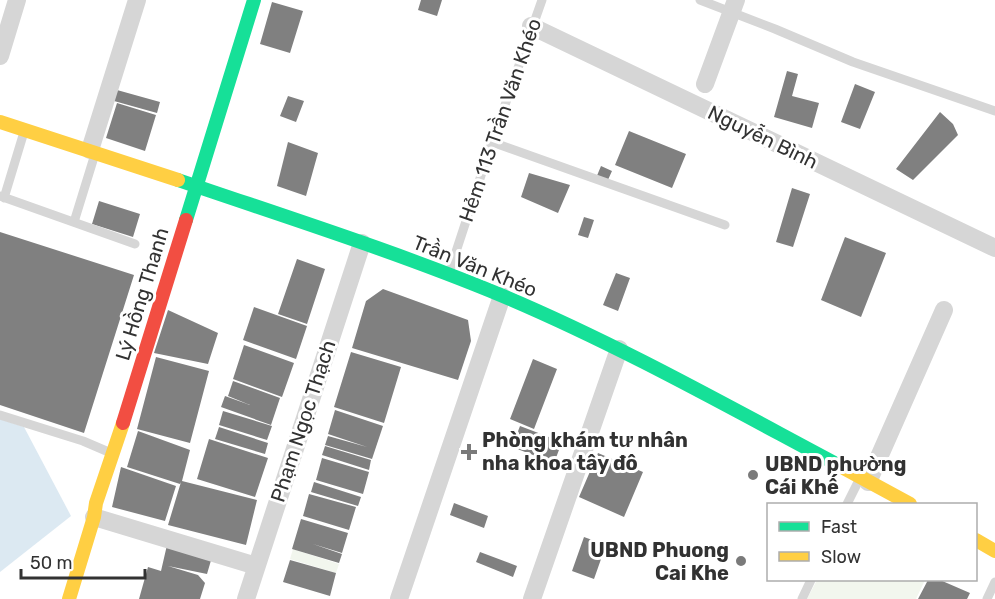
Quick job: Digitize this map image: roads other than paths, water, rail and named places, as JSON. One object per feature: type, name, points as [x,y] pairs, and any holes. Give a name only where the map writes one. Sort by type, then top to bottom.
[{"type":"street","points":[[0,56],[17,0]]},
{"type":"street","points":[[93,151],[137,0]]},
{"type":"street","name":"Lý Hồng Thanh","points":[[69,599],[94,517],[96,503],[114,453],[254,0]]},
{"type":"street","points":[[705,84],[734,6]]},
{"type":"street","name":"Nguyễn Bình","points":[[531,26],[995,248]]},
{"type":"street","name":"Trần Văn Khéo","points":[[0,122],[93,151],[362,243],[502,296],[619,349],[908,503]]},
{"type":"street","name":"Phạm Ngọc Thạch","points":[[246,599],[362,243]]},
{"type":"street","points":[[399,599],[502,296]]},
{"type":"street","points":[[864,479],[944,310]]},
{"type":"street","points":[[532,599],[619,349]]},
{"type":"street","points":[[94,517],[256,566]]},
{"type":"street","points":[[977,541],[995,551]]},
{"type":"lane","name":"Hẻm 113 Trần Văn Khéo","points":[[448,275],[531,26],[542,0]]},
{"type":"lane","points":[[700,0],[734,6],[853,62],[995,111]]},
{"type":"lane","points":[[698,105],[705,84]]},
{"type":"lane","points":[[25,130],[2,197],[135,244]]},
{"type":"lane","points":[[492,142],[725,225]]},
{"type":"lane","points":[[74,222],[93,151]]},
{"type":"lane","points":[[0,415],[114,453]]},
{"type":"lane","points":[[848,503],[864,479]]},
{"type":"lane","points":[[802,599],[810,581]]},
{"type":"lane","points":[[987,599],[995,582]]},
{"type":"place","name":"Phòng khám tư nhân nha khoa tây đô","points":[[469,452]]},
{"type":"place","name":"UBND phường Cái Khế","points":[[753,475]]},
{"type":"place","name":"UBND Phuong Cai Khe","points":[[741,561]]}]
